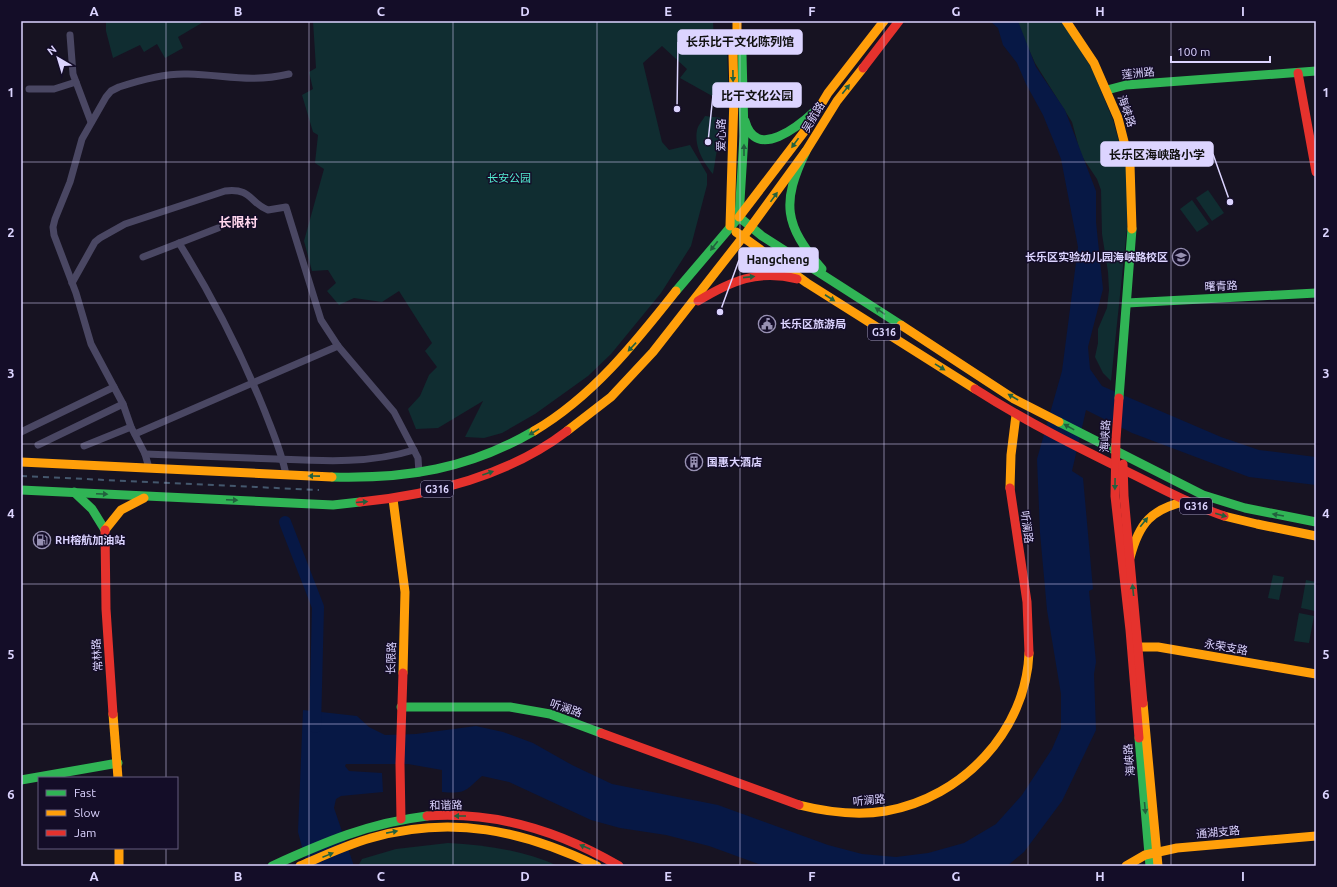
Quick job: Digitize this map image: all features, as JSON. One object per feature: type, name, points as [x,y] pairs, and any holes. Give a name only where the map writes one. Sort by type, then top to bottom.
[{"type":"main road","name":"爱心路","points":[[730,226],[734,104],[733,55],[737,38],[737,21]]},
{"type":"main road","name":"吴航路","points":[[739,217],[807,128],[819,107],[884,21]]},
{"type":"main road","name":"吴航路","points":[[750,228],[806,151],[837,101],[899,21]]},
{"type":"main road","name":"海峡路","points":[[1066,21],[1110,89]]},
{"type":"main road","name":"海峡路","points":[[1072,21],[1096,58],[1110,89],[1130,171],[1132,237],[1130,303],[1120,432],[1120,468],[1130,558],[1135,647],[1153,854],[1158,866]]},
{"type":"main road","points":[[737,38],[742,54],[744,182],[739,217]]},
{"type":"main road","name":"莲洲路","points":[[1110,89],[1126,85],[1316,71]]},
{"type":"main road","points":[[1298,73],[1316,172]]},
{"type":"main road","points":[[743,116],[751,133],[758,138],[772,140],[783,137],[819,107]]},
{"type":"main road","points":[[806,151],[794,173],[791,184],[790,209],[793,227],[802,247],[834,282]]},
{"type":"main road","points":[[776,169],[777,177],[782,179],[788,177]]},
{"type":"main road","name":"G316","points":[[21,462],[286,475],[384,477],[419,473],[472,460],[502,449],[533,432],[560,415],[587,392],[636,343],[730,226],[739,217],[750,228],[1014,399],[1048,415],[1091,439],[1221,502],[1316,522]]},
{"type":"main road","name":"G316","points":[[730,226],[743,238],[807,283],[1016,415],[1085,451],[1217,514],[1256,525],[1316,536]]},
{"type":"main road","name":"G316","points":[[21,490],[333,505],[393,499],[455,484],[494,471],[523,459],[550,444],[592,412],[624,384],[716,273],[750,228]]},
{"type":"main road","points":[[700,263],[707,261],[711,263],[716,273]]},
{"type":"main road","points":[[689,306],[725,284],[744,277],[778,275],[807,283]]},
{"type":"main road","name":"曙青路","points":[[1130,303],[1316,293]]},
{"type":"main road","name":"听澜路","points":[[401,708],[510,707],[550,714],[789,802],[825,812],[862,815],[878,814],[908,806],[926,799],[964,777],[986,758],[1014,714],[1029,666],[1024,590],[1010,489],[1016,415]]},
{"type":"main road","name":"海峡路","points":[[1120,468],[1115,496],[1135,647]]},
{"type":"main road","points":[[74,492],[95,511],[105,530],[114,516],[121,509],[128,504],[149,496]]},
{"type":"main road","name":"长限路","points":[[393,499],[405,592],[400,764],[401,819]]},
{"type":"main road","points":[[1130,558],[1133,543],[1145,520],[1164,507],[1187,501]]},
{"type":"main road","name":"常林路","points":[[105,530],[106,609],[118,759],[118,777]]},
{"type":"main road","name":"永荣支路","points":[[1135,647],[1158,647],[1316,674]]},
{"type":"main road","points":[[21,772],[118,759]]},
{"type":"main road","points":[[21,780],[118,759]]},
{"type":"main road","name":"和谐路","points":[[272,866],[351,834],[401,819],[440,816],[477,816],[511,822],[544,831],[592,850],[619,866]]},
{"type":"main road","name":"和谐路","points":[[301,866],[355,843],[383,834],[423,828],[455,827],[484,828],[537,839],[566,850],[597,866]]},
{"type":"main road","name":"通湖支路","points":[[1126,866],[1153,854],[1177,848],[1316,836]]},
{"type":"main road","points":[[119,849],[119,866]]},
{"type":"main road","name":"海峡路","points":[[1150,866],[1153,854]]},
{"type":"street","points":[[70,35],[73,74],[91,122]]},
{"type":"street","points":[[149,468],[145,454],[133,430],[123,404],[91,344],[72,283],[54,235],[53,227],[70,182],[82,139],[111,91],[127,84],[173,74],[247,79],[289,74]]},
{"type":"street","points":[[29,89],[50,90],[76,82]]},
{"type":"street","points":[[72,283],[95,242],[115,229],[225,191],[243,191],[268,210],[286,207],[321,320],[338,346],[394,412],[418,458],[419,473]]},
{"type":"street","points":[[142,257],[218,228]]},
{"type":"street","points":[[179,243],[204,282],[227,325],[253,382],[283,459],[286,475]]},
{"type":"street","points":[[84,446],[133,430],[338,346]]},
{"type":"street","points":[[21,432],[114,387]]},
{"type":"street","points":[[38,445],[123,404]]},
{"type":"street","points":[[145,454],[308,461],[366,460],[414,450]]},
{"type":"green space","points":[[106,21],[205,21],[178,37],[183,48],[165,58],[157,44],[144,52],[140,45],[113,58],[106,31]]},
{"type":"green space","name":"长安公园","points":[[313,21],[713,21],[714,43],[727,53],[729,97],[714,97],[680,78],[687,69],[662,46],[643,63],[662,142],[669,150],[690,145],[707,174],[707,185],[691,246],[661,293],[611,354],[588,376],[535,414],[502,433],[484,438],[465,437],[483,401],[438,428],[416,429],[408,409],[420,396],[429,375],[437,367],[425,351],[432,343],[399,291],[382,302],[354,298],[339,305],[327,291],[336,283],[328,270],[312,271],[304,241],[324,169],[315,163],[318,135],[313,132],[302,95],[313,89],[309,72],[316,68]]},
{"type":"green space","points":[[1016,21],[1062,21],[1092,69],[1113,120],[1127,171],[1127,228],[1111,381],[1103,373],[1095,357],[1098,343],[1098,329],[1107,308],[1109,290],[1108,272],[1102,234],[1101,190],[1097,179],[1081,155],[1072,122],[1035,63]]},
{"type":"green space","points":[[705,116],[722,118],[713,174],[700,154],[696,136],[699,124]]},
{"type":"green space","points":[[1208,190],[1224,213],[1212,221],[1196,198]]},
{"type":"green space","points":[[1192,200],[1209,224],[1197,232],[1180,209]]},
{"type":"green space","points":[[1273,575],[1284,577],[1279,600],[1268,598]]},
{"type":"green space","points":[[1306,580],[1316,582],[1315,611],[1301,608]]},
{"type":"green space","points":[[1299,613],[1314,616],[1309,643],[1294,641]]},
{"type":"green space","points":[[448,843],[504,849],[545,860],[558,866],[358,866],[362,859],[396,849]]},
{"type":"water","points":[[990,21],[1018,21],[1036,67],[1065,110],[1096,191],[1096,222],[1103,289],[1088,347],[1090,369],[1102,386],[1221,437],[1259,450],[1316,457],[1316,485],[1249,477],[1132,433],[1086,410],[1072,471],[1083,478],[1093,589],[1089,591],[1096,662],[1094,674],[1096,730],[1062,801],[1024,852],[1007,866],[764,866],[709,846],[666,835],[620,828],[591,820],[509,782],[482,776],[461,792],[442,792],[442,770],[408,764],[346,764],[345,766],[349,771],[382,773],[383,792],[341,796],[336,799],[334,808],[354,866],[307,866],[298,832],[303,710],[357,716],[369,727],[385,735],[416,734],[476,726],[503,732],[533,743],[572,765],[612,784],[718,805],[828,845],[862,854],[896,857],[928,853],[964,843],[996,824],[1022,795],[1052,749],[1061,728],[1061,694],[1047,610],[1040,533],[1037,459],[1062,371],[1078,247],[1061,159],[1043,115],[1026,84],[1017,63],[1003,45],[998,28]]},
{"type":"waterway","points":[[285,522],[318,607],[315,727]]},
{"type":"railway","points":[[21,476],[319,490]]},
{"type":"traffic: fast","points":[[738,40],[742,54],[744,136],[739,217]]},
{"type":"traffic: fast","points":[[1107,90],[1126,85],[1316,71]]},
{"type":"traffic: fast","points":[[745,121],[751,133],[758,139],[768,139],[789,131],[800,124],[816,110]]},
{"type":"traffic: fast","points":[[806,151],[793,185],[790,200],[790,213],[800,239],[822,269]]},
{"type":"traffic: fast","points":[[676,291],[739,217],[762,236],[901,325]]},
{"type":"traffic: fast","points":[[1119,398],[1132,229]]},
{"type":"traffic: fast","points":[[1127,303],[1316,293]]},
{"type":"traffic: fast","points":[[1059,422],[1203,495],[1245,508],[1316,522]]},
{"type":"traffic: fast","points":[[332,477],[386,476],[436,469],[461,463],[485,454],[510,444],[534,431]]},
{"type":"traffic: fast","points":[[21,490],[333,505],[360,502]]},
{"type":"traffic: fast","points":[[74,492],[92,509],[105,530]]},
{"type":"traffic: fast","points":[[401,707],[510,707],[550,714],[601,733]]},
{"type":"traffic: fast","points":[[1139,738],[1150,866]]},
{"type":"traffic: fast","points":[[38,777],[118,763]]},
{"type":"traffic: fast","points":[[21,780],[38,777]]},
{"type":"traffic: fast","points":[[272,866],[329,841],[366,829],[386,823],[427,816]]},
{"type":"traffic: slow","points":[[730,226],[734,97],[733,55],[737,38],[737,21]]},
{"type":"traffic: slow","points":[[739,217],[807,128],[828,93],[884,21]]},
{"type":"traffic: slow","points":[[1066,21],[1094,63],[1118,118],[1130,165],[1132,229]]},
{"type":"traffic: slow","points":[[750,228],[806,151],[837,101],[863,68]]},
{"type":"traffic: slow","points":[[567,431],[611,397],[653,352],[750,228]]},
{"type":"traffic: slow","points":[[736,232],[807,283],[975,389]]},
{"type":"traffic: slow","points":[[534,431],[575,402],[594,385],[645,330],[676,291]]},
{"type":"traffic: slow","points":[[901,325],[1014,399],[1059,422]]},
{"type":"traffic: slow","points":[[1010,488],[1011,455],[1016,415]]},
{"type":"traffic: slow","points":[[21,462],[332,477]]},
{"type":"traffic: slow","points":[[105,530],[121,510],[144,498]]},
{"type":"traffic: slow","points":[[393,499],[405,592],[403,673]]},
{"type":"traffic: slow","points":[[1130,558],[1138,535],[1148,519],[1164,508],[1187,501]]},
{"type":"traffic: slow","points":[[1224,516],[1316,536]]},
{"type":"traffic: slow","points":[[1134,647],[1158,647],[1316,674]]},
{"type":"traffic: slow","points":[[799,805],[820,810],[853,813],[886,811],[914,804],[940,792],[964,776],[985,756],[1002,734],[1016,709],[1025,682],[1029,653]]},
{"type":"traffic: slow","points":[[1143,703],[1158,866]]},
{"type":"traffic: slow","points":[[113,714],[118,777]]},
{"type":"traffic: slow","points":[[300,866],[344,847],[371,838],[401,831],[458,827],[514,835],[541,843],[597,866]]},
{"type":"traffic: slow","points":[[1126,866],[1145,855],[1177,848],[1316,836]]},
{"type":"traffic: slow","points":[[119,849],[119,866]]},
{"type":"traffic: jam","points":[[863,68],[899,21]]},
{"type":"traffic: jam","points":[[1298,73],[1316,172]]},
{"type":"traffic: jam","points":[[698,301],[722,288],[757,276],[770,275],[797,279]]},
{"type":"traffic: jam","points":[[975,389],[1032,423],[1071,443],[1176,496],[1224,516]]},
{"type":"traffic: jam","points":[[1119,398],[1116,439],[1115,496],[1130,630],[1139,738]]},
{"type":"traffic: jam","points":[[360,502],[415,494],[469,480],[521,460],[567,431]]},
{"type":"traffic: jam","points":[[1123,464],[1124,496],[1143,703]]},
{"type":"traffic: jam","points":[[1010,488],[1027,602],[1029,653]]},
{"type":"traffic: jam","points":[[105,530],[106,609],[113,714]]},
{"type":"traffic: jam","points":[[401,819],[400,764],[403,673]]},
{"type":"traffic: jam","points":[[601,733],[799,805]]},
{"type":"traffic: jam","points":[[427,816],[452,815],[478,817],[527,826],[574,843],[619,866]]},
{"type":"place","name":"长乐比干文化陈列馆","points":[[677,109]]},
{"type":"place","name":"比干文化公园","points":[[708,142]]},
{"type":"place","name":"长乐区海峡路小学","points":[[1230,202]]},
{"type":"place","name":"长乐区实验幼儿园海峡路校区","points":[[1181,257]]},
{"type":"place","name":"Hangcheng","points":[[720,312]]},
{"type":"place","name":"长乐区旅游局","points":[[767,324]]},
{"type":"place","name":"国惠大酒店","points":[[694,462]]},
{"type":"place","name":"RH榕航加油站","points":[[42,540]]},
{"type":"district","name":"长限村","points":[[238,222]]}]
